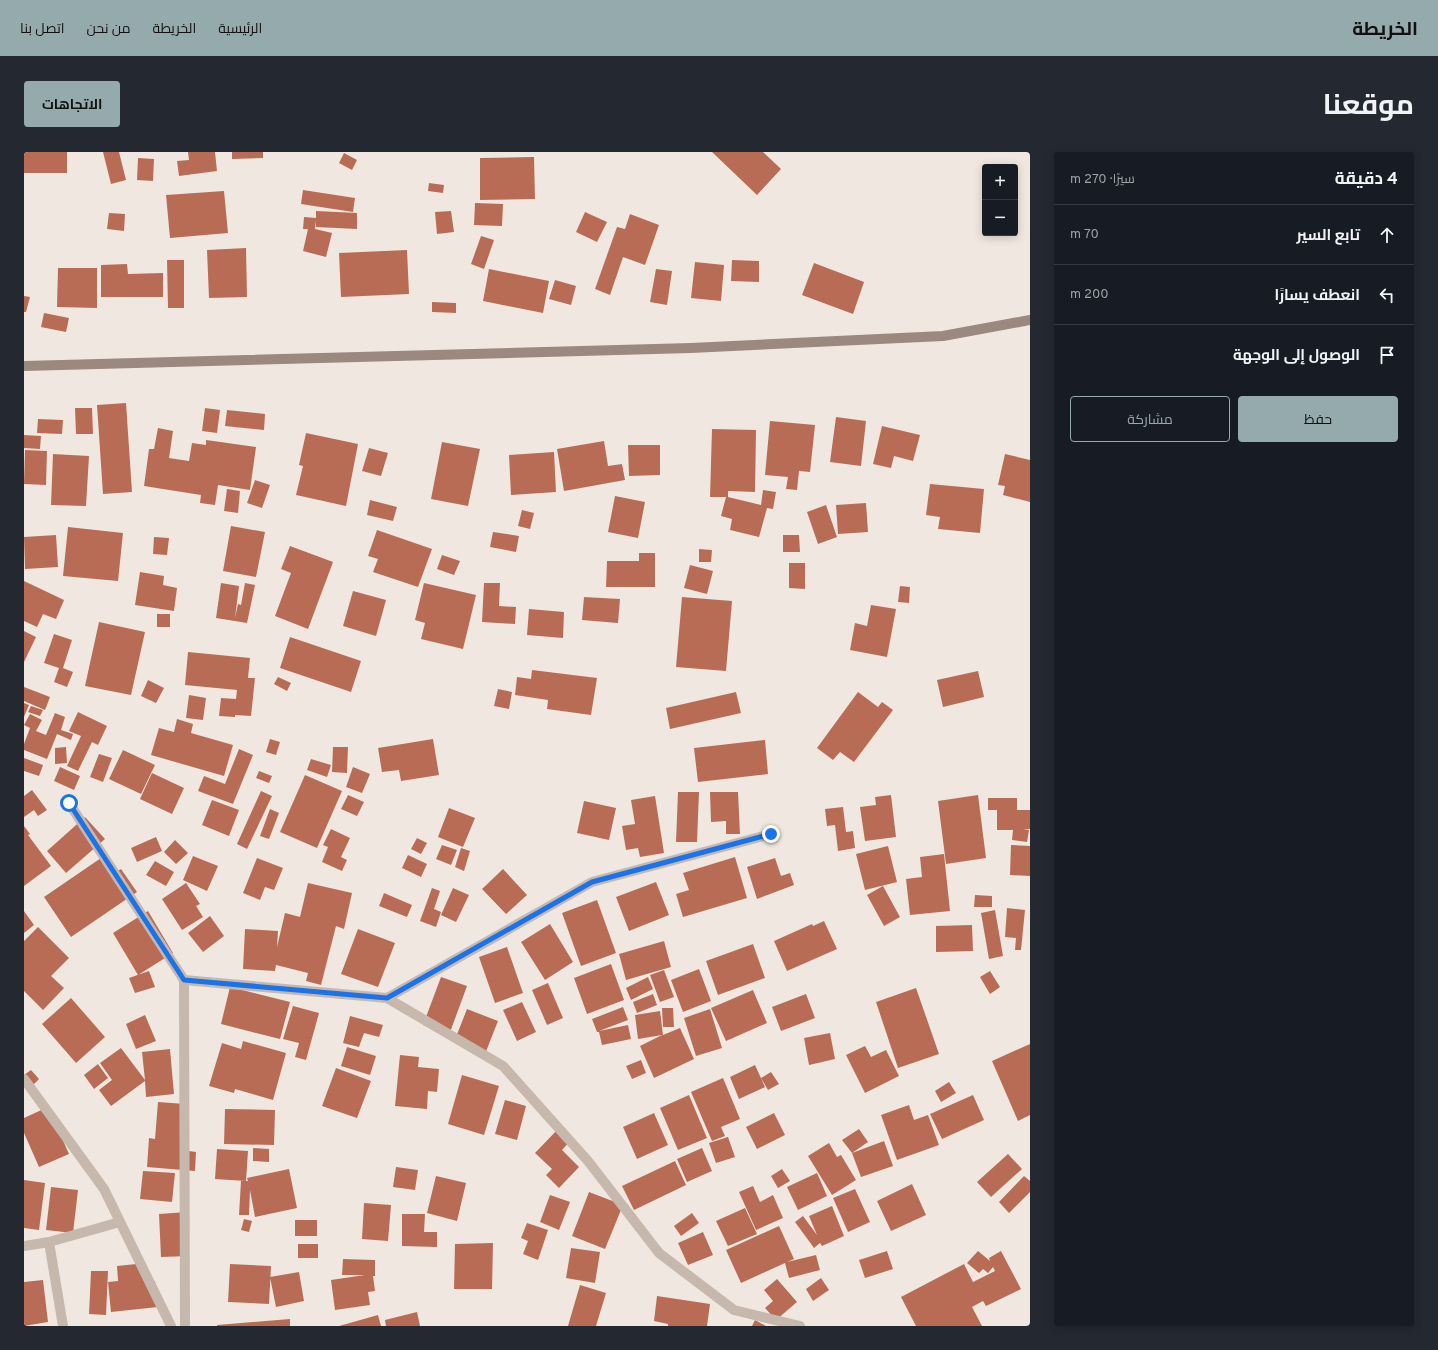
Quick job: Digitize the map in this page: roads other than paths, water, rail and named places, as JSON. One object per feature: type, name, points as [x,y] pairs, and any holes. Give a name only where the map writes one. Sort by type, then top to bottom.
[{"type":"main road","points":[[24,366],[715,346],[943,336],[1030,320]]},
{"type":"street","points":[[69,803],[184,980],[185,1326]]},
{"type":"street","points":[[387,998],[592,882],[771,834]]},
{"type":"street","points":[[184,980],[387,998],[503,1066],[588,1161],[659,1252],[734,1310],[800,1326]]},
{"type":"street","points":[[24,1079],[104,1189],[171,1326]]},
{"type":"street","points":[[24,1246],[49,1242],[120,1222]]},
{"type":"street","points":[[49,1242],[62,1326]]}]
